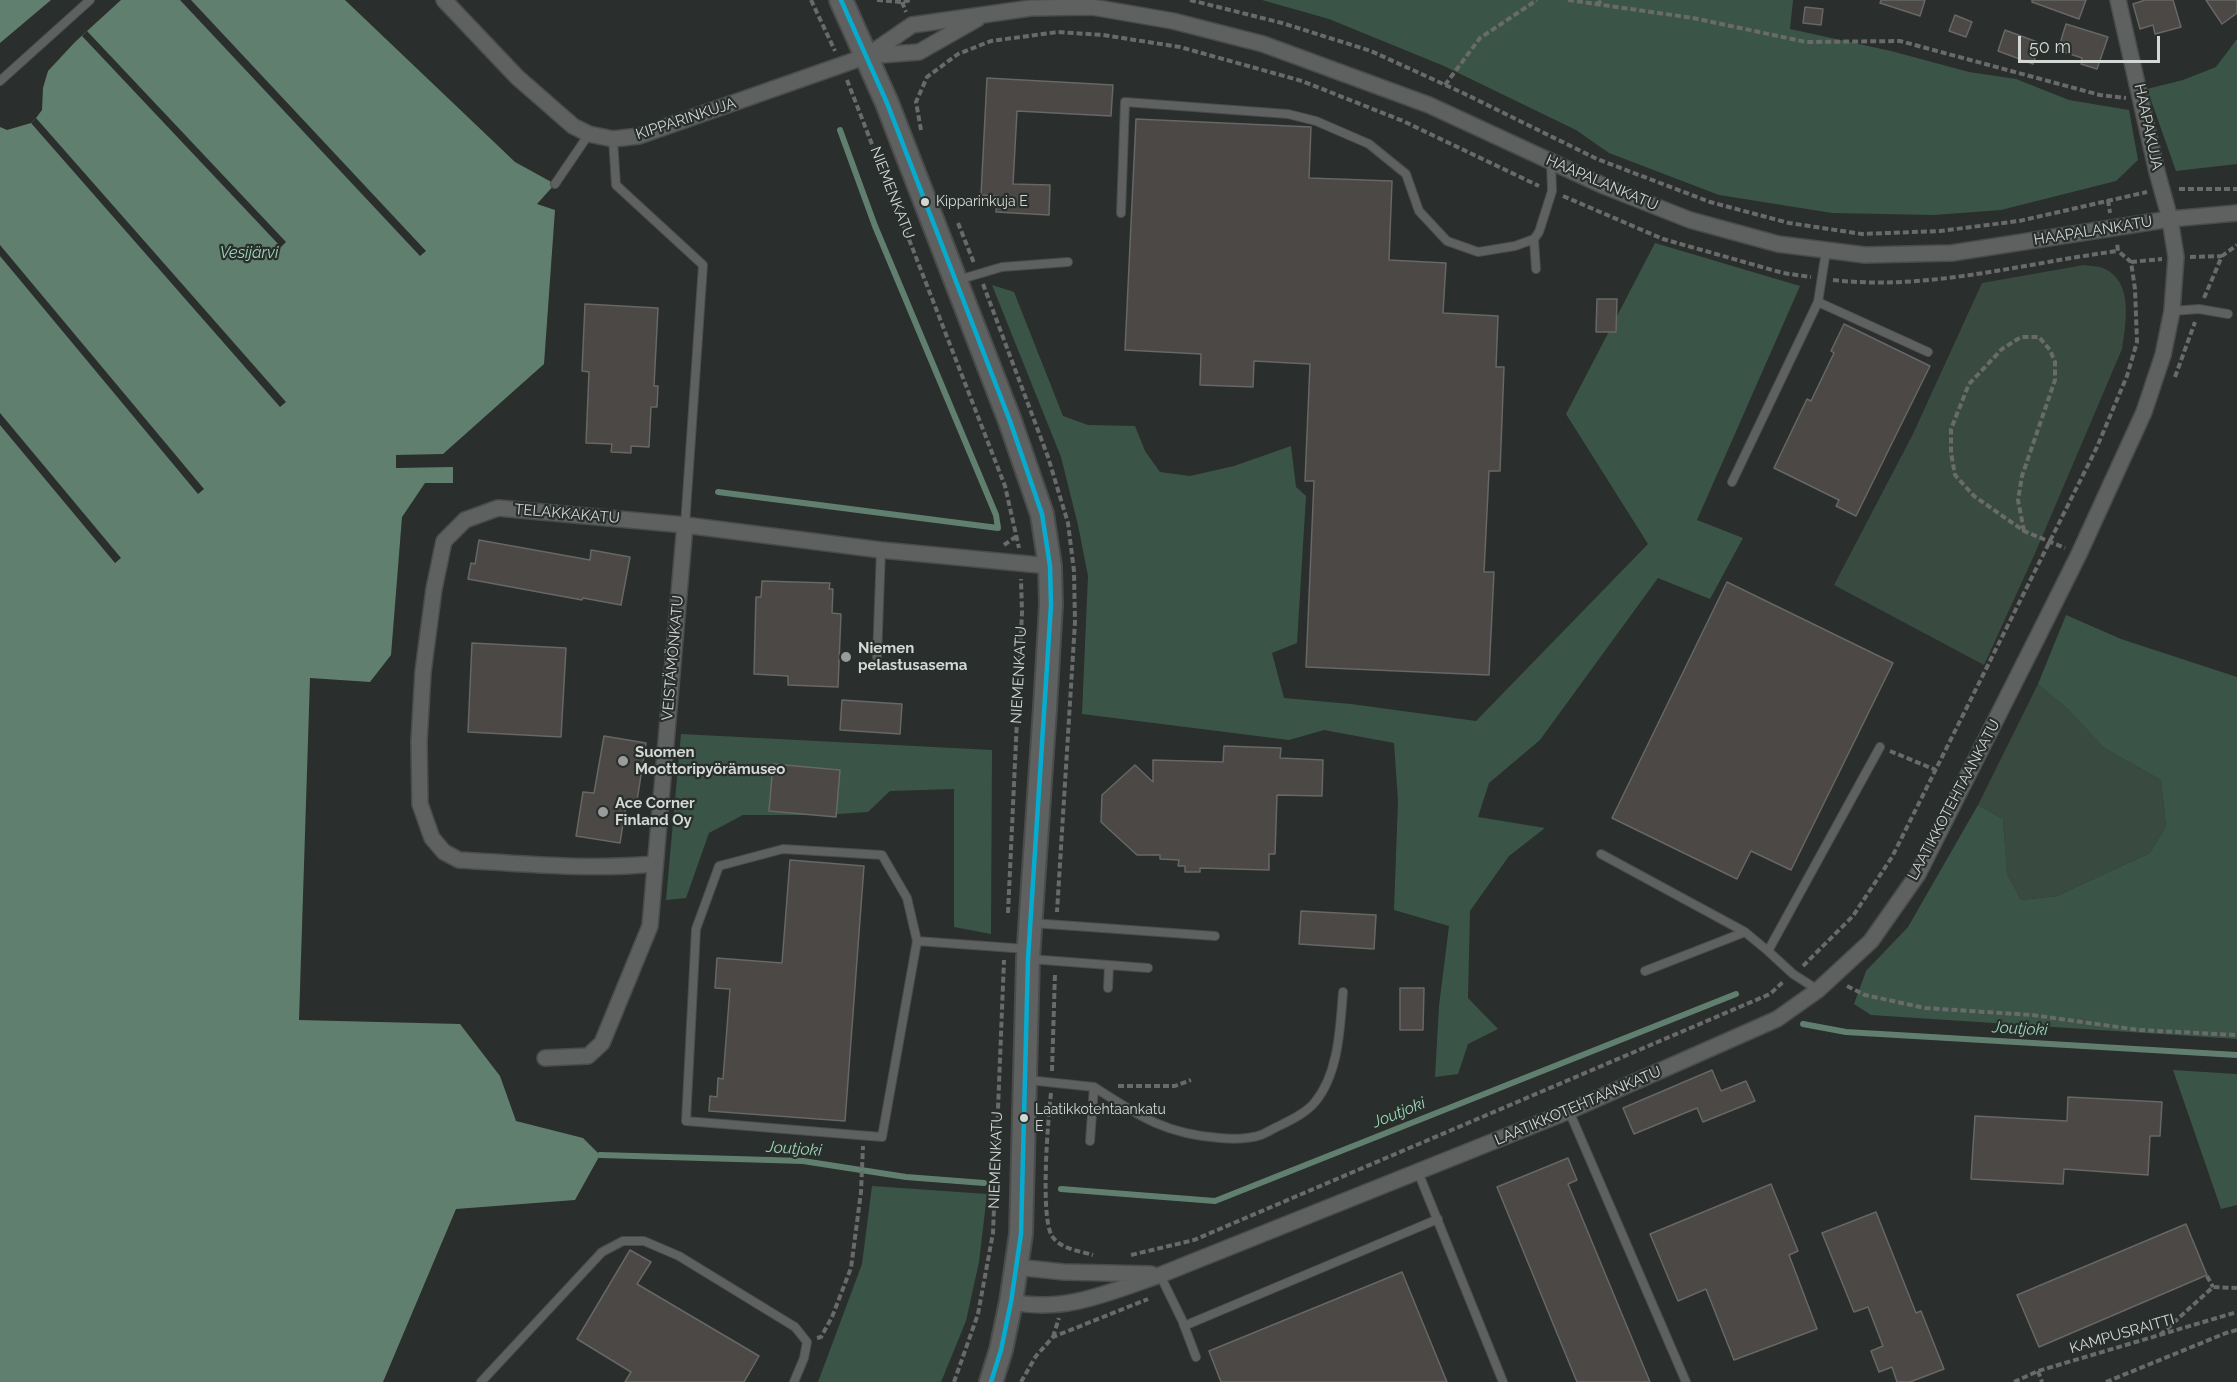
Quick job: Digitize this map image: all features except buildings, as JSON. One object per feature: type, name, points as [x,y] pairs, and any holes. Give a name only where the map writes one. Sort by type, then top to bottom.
[{"type":"street","name":"KIPPARINKUJA","points":[[444,0],[517,76],[573,126],[589,134],[613,140],[639,136],[867,56]]},
{"type":"street","name":"NIEMENKATU","points":[[841,0],[892,114],[1010,421],[1042,514],[1050,566],[1051,605],[1028,954],[1021,1234],[1011,1302],[1001,1350],[991,1382]]},
{"type":"street","name":"HAAPAKUJA","points":[[2118,0],[2170,219]]},
{"type":"street","name":"HAAPALANKATU","points":[[867,56],[912,25],[1031,8],[1092,7],[1173,21],[1263,44],[1429,105],[1604,186],[1690,220],[1778,244],[1864,255],[1952,253],[2170,219],[2237,213]]},
{"type":"street","name":"HAAPALANKATU","points":[[867,56],[919,52],[985,15]]},
{"type":"street","name":"LAATIKKOTEHTAANKATU","points":[[1011,1302],[1032,1306],[1060,1306],[1099,1296],[1160,1275],[1569,1111],[1778,1019],[1831,978],[1870,941],[1918,874],[2079,554],[2144,412],[2163,355],[2172,311],[2176,257],[2170,219]]},
{"type":"street","name":"TELAKKAKATU","points":[[656,864],[624,867],[567,867],[459,860],[444,852],[432,838],[420,804],[419,741],[423,672],[434,589],[444,541],[465,520],[498,508],[685,525],[881,550],[1050,566]]},
{"type":"street","name":"VEISTÄMÖNKATU","points":[[545,1058],[588,1056],[602,1043],[650,926],[685,525]]},
{"type":"street","name":"LAATIKKOTEHTAANKATU","points":[[1016,1267],[1064,1272],[1160,1275]]},
{"type":"lane","points":[[0,81],[90,0]]},
{"type":"lane","points":[[1121,213],[1125,102],[1288,114],[1316,121],[1370,144],[1406,174],[1419,211],[1448,241],[1478,252],[1515,246],[1534,239]]},
{"type":"lane","points":[[555,184],[589,134]]},
{"type":"lane","points":[[613,140],[616,185],[703,265],[685,525]]},
{"type":"lane","points":[[1536,269],[1534,239],[1539,231],[1552,191],[1551,162]]},
{"type":"lane","points":[[1731,482],[1818,302],[1826,250]]},
{"type":"lane","points":[[956,281],[1002,267],[1068,262]]},
{"type":"lane","points":[[1818,302],[1928,352]]},
{"type":"lane","points":[[2172,311],[2199,309],[2228,314]]},
{"type":"lane","points":[[877,657],[881,550]]},
{"type":"lane","points":[[1768,951],[1880,747]]},
{"type":"lane","points":[[783,849],[882,855],[907,898],[917,941],[882,1137],[686,1121],[696,929],[718,866],[783,849]]},
{"type":"lane","points":[[1601,854],[1745,932],[1793,974],[1818,990]]},
{"type":"lane","points":[[1031,923],[1215,936]]},
{"type":"lane","points":[[1645,971],[1745,932]]},
{"type":"lane","points":[[917,941],[1005,948],[1055,961],[1148,968]]},
{"type":"lane","points":[[1108,988],[1109,965]]},
{"type":"lane","points":[[1026,1080],[1094,1087],[1164,1128],[1193,1136],[1231,1139],[1259,1136],[1296,1117],[1315,1102],[1329,1076],[1338,1049],[1343,992]]},
{"type":"lane","points":[[1090,1141],[1094,1087]]},
{"type":"lane","points":[[1569,1111],[1686,1382]]},
{"type":"lane","points":[[1418,1172],[1503,1382]]},
{"type":"lane","points":[[1184,1326],[1438,1219]]},
{"type":"lane","points":[[481,1382],[602,1252],[623,1241],[644,1241],[679,1256],[795,1327],[807,1342],[804,1358],[794,1382]]},
{"type":"lane","points":[[1160,1275],[1196,1357]]},
{"type":"path","name":"NIEMENKATU","points":[[811,0],[841,65],[1005,486],[1018,536],[1021,563],[1022,612],[993,1233],[978,1314],[954,1382]]},
{"type":"path","points":[[877,0],[902,2],[912,0]]},
{"type":"path","points":[[1190,0],[1282,23],[1371,51],[1445,84],[1597,159],[1710,202],[1789,223],[1862,234],[1940,231],[2019,221],[2162,189],[2237,189]]},
{"type":"path","points":[[1445,84],[1480,38],[1537,0]]},
{"type":"path","points":[[1568,0],[1693,18],[1806,42],[1900,41],[2100,95],[2142,100]]},
{"type":"path","points":[[1596,4],[1604,0]]},
{"type":"path","points":[[922,135],[916,102],[927,76],[958,54],[991,41],[1058,32],[1103,35],[1180,47],[1302,81],[1403,121],[1552,191],[1663,239],[1783,273],[1857,283],[1918,281],[2001,272],[2118,251]]},
{"type":"path","points":[[1130,1256],[1194,1240],[1770,994],[1853,916],[1892,857],[2097,447],[2127,376],[2137,342],[2136,289],[2131,262],[2118,251],[2108,200]]},
{"type":"path","points":[[956,219],[1048,457],[1068,523],[1074,571],[1075,622],[1057,925]]},
{"type":"path","points":[[2024,531],[2018,500],[2022,476],[2055,380],[2055,362],[2050,350],[2039,337],[2021,337],[2002,349],[1969,384],[1951,429],[1951,453],[1955,475],[1974,496],[2024,531],[2079,554]]},
{"type":"path","points":[[998,545],[1005,545],[1018,536]]},
{"type":"path","points":[[1880,747],[1936,770]]},
{"type":"path","points":[[1055,961],[1046,1217],[1052,1237],[1064,1247],[1099,1256]]},
{"type":"path","points":[[1831,978],[1865,994],[1925,1008],[2032,1014],[2139,1030],[2237,1035]]},
{"type":"path","points":[[1094,1087],[1175,1086],[1191,1080]]},
{"type":"path","points":[[807,1342],[820,1337],[832,1317],[851,1268],[862,1181],[862,1159]]},
{"type":"path","points":[[2208,1275],[2213,1287]]},
{"type":"path","points":[[2160,1335],[2213,1287],[2237,1288]]},
{"type":"path","points":[[1021,1382],[1036,1356],[1053,1337],[1168,1290]]},
{"type":"path","name":"KAMPUSRAITTI","points":[[2014,1382],[2038,1371],[2237,1312]]},
{"type":"path","points":[[2106,1382],[2237,1330]]},
{"type":"path","points":[[2038,1371],[2042,1382]]},
{"type":"shaded area","points":[[1262,0],[1793,0],[1790,29],[1891,51],[1969,72],[2016,79],[2069,100],[2129,110],[2138,160],[2116,181],[2001,210],[1934,215],[1832,213],[1719,195],[1609,153],[1576,130],[1444,66],[1329,19]]},
{"type":"shaded area","points":[[2237,39],[2237,164],[2176,171],[2147,89],[2183,80],[2216,67]]},
{"type":"shaded area","points":[[1655,243],[1800,286],[1697,520],[1743,538],[1710,599],[1658,578],[1540,740],[1489,783],[1478,817],[1545,828],[1509,856],[1470,911],[1468,998],[1498,1029],[1468,1044],[1458,1074],[1435,1077],[1439,1006],[1449,926],[1394,910],[1398,801],[1394,743],[1324,730],[1289,740],[1082,714],[1088,576],[1078,525],[1061,457],[992,285],[1014,292],[1063,416],[1088,425],[1135,426],[1145,451],[1160,472],[1190,476],[1234,466],[1291,446],[1296,487],[1306,496],[1297,643],[1272,653],[1284,698],[1351,704],[1476,721],[1648,544],[1566,414]]},
{"type":"shaded area","points":[[2084,265],[2103,268],[2120,282],[2126,304],[2122,349],[2036,551],[1984,665],[1834,585],[1913,434],[1982,283]]},
{"type":"shaded area","points":[[2066,615],[2121,639],[2237,677],[2237,1039],[1871,1015],[1854,1004],[1866,971],[1908,927],[1978,805],[2003,819],[2007,874],[2021,900],[2057,896],[2150,853],[2166,826],[2161,780],[2104,748],[2070,711],[2038,684]]},
{"type":"shaded area","points":[[2038,684],[2070,711],[2104,748],[2161,780],[2166,826],[2150,853],[2057,896],[2021,900],[2007,874],[2003,819],[1978,805]]},
{"type":"shaded area","points":[[681,734],[992,750],[991,934],[954,927],[954,789],[890,791],[868,812],[823,815],[743,815],[709,833],[686,898],[666,900]]},
{"type":"shaded area","points":[[2173,1070],[2237,1074],[2237,1205],[2221,1209]]},
{"type":"shaded area","points":[[872,1186],[987,1194],[979,1262],[966,1321],[941,1382],[818,1382],[862,1264]]},
{"type":"water","points":[[0,0],[51,0],[0,43]]},
{"type":"water","name":"Vesijärvi","points":[[121,0],[345,0],[515,162],[555,184],[537,204],[555,210],[544,364],[443,454],[396,455],[396,468],[453,467],[453,483],[425,483],[402,517],[391,655],[370,682],[310,678],[299,1020],[460,1024],[500,1076],[516,1121],[583,1138],[600,1155],[575,1200],[456,1209],[383,1382],[0,1382],[0,127],[7,130],[31,123],[36,118],[42,110],[43,88],[48,71],[75,42]]},
{"type":"pier","points":[[180,0],[191,0],[426,251],[420,256]]},
{"type":"pier","points":[[87,31],[286,242],[281,247],[82,36]]},
{"type":"pier","points":[[36,118],[286,402],[280,407],[31,123]]},
{"type":"pier","points":[[0,245],[204,489],[198,494],[0,256]]},
{"type":"pier","points":[[0,413],[121,558],[115,563],[0,425]]},
{"type":"waterway","points":[[718,492],[998,528],[996,515],[875,226],[840,130]]},
{"type":"waterway","name":"Joutjoki","points":[[1061,1189],[1215,1201],[1736,994]]},
{"type":"waterway","name":"Joutjoki","points":[[1803,1024],[1846,1032],[2237,1055]]},
{"type":"waterway","name":"Joutjoki","points":[[600,1155],[803,1161],[906,1177],[984,1183]]},
{"type":"transit line","points":[[841,0],[887,103],[1010,421],[1042,514],[1050,566],[1051,605],[1028,959],[1021,1234],[1011,1302],[1001,1350],[991,1382]]},
{"type":"place","name":"Kipparinkuja E","points":[[925,202]]},
{"type":"place","name":"Niemen pelastusasema","points":[[846,657]]},
{"type":"place","name":"Suomen Moottoripyörämuseo","points":[[623,761]]},
{"type":"place","name":"Ace Corner Finland Oy","points":[[603,812]]},
{"type":"place","name":"Laatikkotehtaankatu E","points":[[1024,1118]]}]
